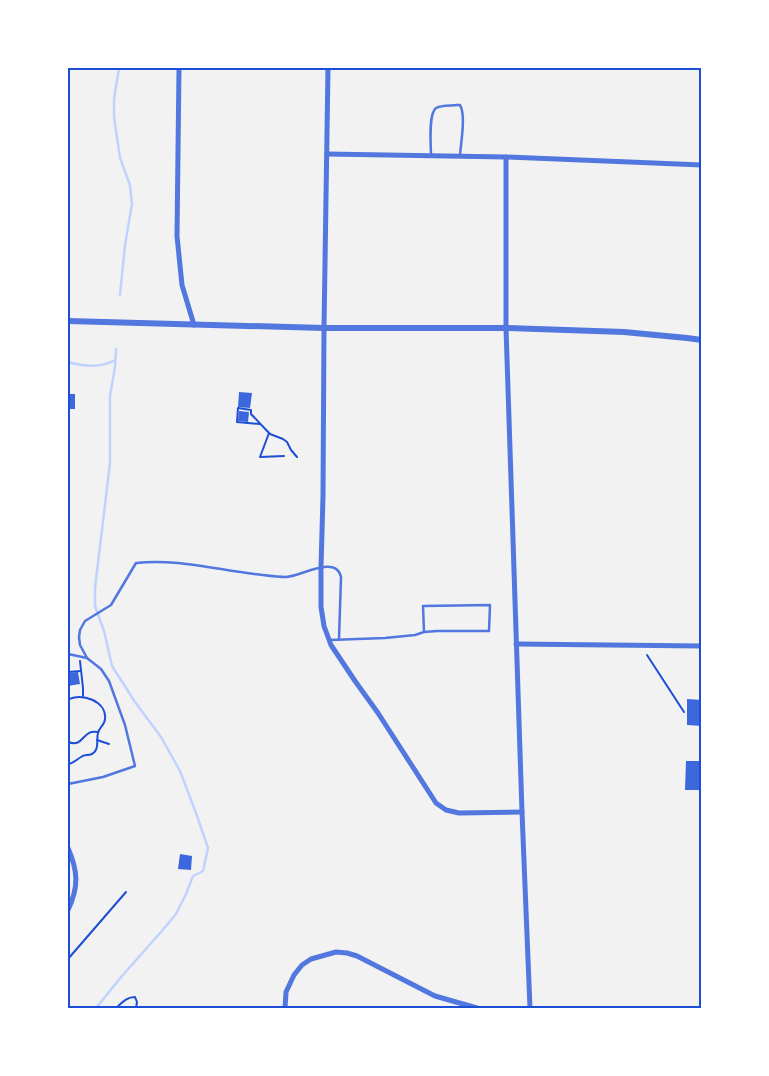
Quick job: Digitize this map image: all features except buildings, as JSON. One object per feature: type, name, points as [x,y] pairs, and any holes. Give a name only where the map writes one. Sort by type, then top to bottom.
[{"type":"street","points":[[179,68],[177,236],[182,285],[194,325]]},
{"type":"street","points":[[328,68],[321,567],[321,607],[324,626],[331,645],[378,713],[436,803],[446,810],[459,813],[522,812]]},
{"type":"street","points":[[327,154],[702,165]]},
{"type":"street","points":[[506,158],[506,328],[530,1008]]},
{"type":"street","points":[[68,322],[324,328],[506,328],[624,332],[702,340]]},
{"type":"street","points":[[516,644],[702,646]]},
{"type":"street","points":[[68,848],[74,861],[76,879],[74,897],[68,910]]},
{"type":"street","points":[[285,1008],[286,992],[294,974],[302,965],[311,959],[336,952],[356,956],[435,996],[476,1008]]},
{"type":"lane","points":[[431,156],[431,116],[434,110],[438,107],[460,105],[463,119],[460,157]]},
{"type":"lane","points":[[87,658],[80,645],[79,637],[84,621],[111,605],[136,563],[153,561],[288,577],[321,567],[336,568],[339,571],[340,577],[339,639]]},
{"type":"lane","points":[[329,640],[392,637],[415,635],[424,632],[489,631],[490,605],[423,606],[424,632]]},
{"type":"lane","points":[[68,654],[87,658],[101,668],[109,681],[125,725],[135,766],[102,777],[68,784]]},
{"type":"path","points":[[260,424],[237,422],[238,408],[251,410],[251,414],[260,424],[269,433],[286,442],[296,457]]},
{"type":"path","points":[[279,432],[279,437]]},
{"type":"path","points":[[269,433],[260,457],[284,456]]},
{"type":"path","points":[[647,655],[684,712]]},
{"type":"path","points":[[80,656],[82,697]]},
{"type":"path","points":[[68,671],[81,671]]},
{"type":"path","points":[[68,700],[82,697],[96,703],[104,710],[105,720],[98,732],[94,753],[82,756],[68,764]]},
{"type":"path","points":[[68,742],[74,744],[81,740],[88,732],[98,732]]},
{"type":"path","points":[[97,740],[109,744]]},
{"type":"path","points":[[68,959],[126,892]]},
{"type":"path","points":[[116,1008],[128,997],[135,997],[137,1002],[136,1008]]},
{"type":"waterway","points":[[119,68],[114,99],[114,117],[120,158],[130,185],[132,204],[125,245],[120,295]]},
{"type":"waterway","points":[[96,1008],[176,914],[193,876],[203,871],[208,848],[180,771],[161,737],[135,702],[112,666],[104,631],[95,606],[95,588],[110,463],[110,396],[116,349]]},
{"type":"waterway","points":[[68,362],[91,366],[110,363],[115,360]]}]
